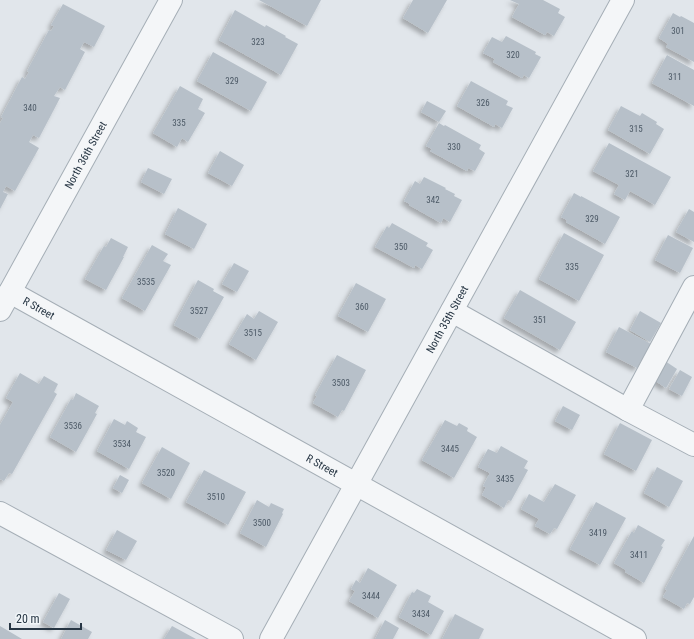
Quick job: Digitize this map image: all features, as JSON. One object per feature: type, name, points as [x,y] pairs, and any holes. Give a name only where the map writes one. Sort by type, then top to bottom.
[{"type":"street","name":"North 36th Street","points":[[5,301],[171,0]]},
{"type":"street","name":"North 35th Street","points":[[271,639],[623,0]]},
{"type":"street","points":[[628,410],[694,287]]},
{"type":"street","name":"R Street","points":[[5,301],[356,484],[635,639]]},
{"type":"street","points":[[452,310],[628,410],[694,445]]},
{"type":"street","points":[[0,513],[232,639]]},
{"type":"building","points":[[259,0],[321,0],[307,26]]},
{"type":"building","points":[[413,0],[447,0],[428,33],[403,18]]},
{"type":"building","points":[[510,0],[543,0],[560,9],[558,13],[565,17],[554,36],[547,32],[545,35],[512,17],[519,4]]},
{"type":"building","points":[[63,4],[105,26],[94,47],[84,42],[80,49],[85,52],[65,90],[60,87],[54,96],[60,98],[39,138],[33,135],[29,142],[39,148],[15,191],[6,186],[3,192],[8,194],[0,209],[0,123],[3,118],[1,117],[22,77],[25,79],[29,72],[27,71],[49,30],[51,31],[54,26],[51,25]]},
{"type":"building","points":[[235,10],[265,27],[266,25],[298,44],[281,75],[219,40]]},
{"type":"building","points":[[673,13],[694,23],[694,62],[666,47],[668,44],[659,38]]},
{"type":"building","points":[[506,36],[536,52],[535,54],[541,57],[529,78],[524,75],[522,78],[493,62],[495,59],[483,53],[492,37],[502,42]]},
{"type":"building","points":[[213,52],[267,82],[251,111],[197,81]]},
{"type":"building","points":[[667,55],[694,70],[694,106],[652,83]]},
{"type":"building","points":[[471,81],[508,101],[506,105],[513,108],[502,128],[495,124],[494,127],[457,106]]},
{"type":"building","points":[[180,86],[203,99],[198,109],[205,113],[188,142],[182,138],[177,147],[153,133]]},
{"type":"building","points":[[427,101],[446,111],[439,122],[421,112]]},
{"type":"building","points":[[621,106],[640,116],[642,113],[657,122],[656,124],[664,129],[650,154],[608,130]]},
{"type":"building","points":[[439,123],[481,145],[479,149],[485,153],[475,171],[468,168],[467,171],[430,151],[432,149],[426,146]]},
{"type":"building","points":[[609,143],[671,177],[655,205],[630,191],[625,200],[614,194],[619,185],[593,171]]},
{"type":"building","points":[[220,151],[244,165],[232,186],[208,173]]},
{"type":"building","points":[[148,168],[172,179],[164,194],[141,182]]},
{"type":"building","points":[[424,177],[446,188],[445,189],[455,194],[454,196],[462,200],[450,222],[443,218],[441,223],[404,201],[415,181],[420,184]]},
{"type":"building","points":[[574,193],[620,217],[605,244],[566,222],[567,220],[561,217]]},
{"type":"building","points":[[178,208],[207,224],[194,249],[165,234]]},
{"type":"building","points":[[689,209],[694,212],[694,242],[676,232]]},
{"type":"building","points":[[392,223],[428,243],[426,246],[433,250],[422,269],[415,265],[414,268],[375,247],[387,226],[389,228]]},
{"type":"building","points":[[564,233],[604,255],[579,301],[539,279]]},
{"type":"building","points":[[668,235],[693,248],[680,273],[655,260]]},
{"type":"building","points":[[111,238],[128,247],[106,290],[85,279],[104,246],[106,247]]},
{"type":"building","points":[[152,245],[168,254],[163,261],[171,265],[145,311],[122,298]]},
{"type":"building","points":[[234,263],[249,271],[237,292],[222,284]]},
{"type":"building","points":[[198,280],[214,289],[213,291],[224,297],[200,339],[174,325]]},
{"type":"building","points":[[356,283],[386,299],[368,332],[338,316]]},
{"type":"building","points":[[520,290],[576,322],[560,350],[504,318]]},
{"type":"building","points":[[259,311],[278,322],[256,360],[229,344],[247,314],[254,319]]},
{"type":"building","points":[[640,311],[661,323],[650,342],[630,330]]},
{"type":"building","points":[[619,327],[651,344],[637,368],[606,352]]},
{"type":"building","points":[[337,355],[366,370],[344,411],[342,410],[338,417],[313,403],[317,396],[315,395]]},
{"type":"building","points":[[665,361],[677,369],[666,388],[654,380]]},
{"type":"building","points":[[680,370],[692,377],[682,396],[669,389]]},
{"type":"building","points":[[20,373],[39,384],[44,376],[58,384],[54,392],[57,394],[12,474],[9,473],[4,481],[0,479],[0,425],[13,402],[6,398]]},
{"type":"building","points":[[76,393],[99,406],[95,413],[97,414],[76,452],[50,437],[71,399],[73,400]]},
{"type":"building","points":[[563,406],[580,415],[572,430],[555,421]]},
{"type":"building","points":[[114,419],[125,425],[127,421],[138,428],[136,432],[146,437],[129,469],[97,451]]},
{"type":"building","points":[[445,420],[457,426],[459,423],[468,428],[467,431],[477,437],[454,478],[422,460]]},
{"type":"building","points":[[620,423],[652,440],[636,471],[604,454]]},
{"type":"building","points":[[501,446],[528,461],[524,468],[528,470],[511,501],[508,500],[504,508],[482,495],[486,487],[483,486],[490,473],[478,467],[488,449],[497,453]]},
{"type":"building","points":[[162,447],[190,463],[171,499],[142,483]]},
{"type":"building","points":[[657,467],[683,481],[669,507],[644,493]]},
{"type":"building","points":[[204,470],[246,492],[228,525],[186,502]]},
{"type":"building","points":[[120,475],[129,480],[122,493],[113,488]]},
{"type":"building","points":[[555,484],[576,495],[557,529],[554,528],[550,534],[535,526],[539,519],[521,509],[529,494],[544,502]]},
{"type":"building","points":[[257,500],[269,507],[271,503],[284,509],[283,514],[266,547],[240,533]]},
{"type":"building","points":[[596,502],[626,518],[600,565],[570,549]]},
{"type":"building","points":[[638,525],[665,540],[661,546],[663,547],[644,583],[625,572],[626,570],[614,563],[632,531],[634,533]]},
{"type":"building","points":[[117,530],[137,541],[126,560],[106,550]]},
{"type":"building","points":[[694,536],[694,597],[690,604],[687,603],[684,609],[663,597],[667,590],[665,589]]},
{"type":"building","points":[[368,568],[397,585],[378,618],[349,601],[355,591],[351,589],[356,580],[360,583]]},
{"type":"building","points":[[417,589],[431,596],[428,602],[444,611],[431,635],[399,617],[412,592],[414,593]]},
{"type":"building","points":[[59,593],[70,599],[54,628],[43,622]]},
{"type":"building","points":[[455,614],[484,629],[479,639],[442,639]]},
{"type":"building","points":[[71,620],[92,632],[88,639],[61,639]]},
{"type":"building","points":[[385,620],[399,628],[393,639],[375,639]]},
{"type":"building","points":[[0,626],[22,639],[0,639]]},
{"type":"building","points":[[172,626],[196,639],[164,639]]}]
